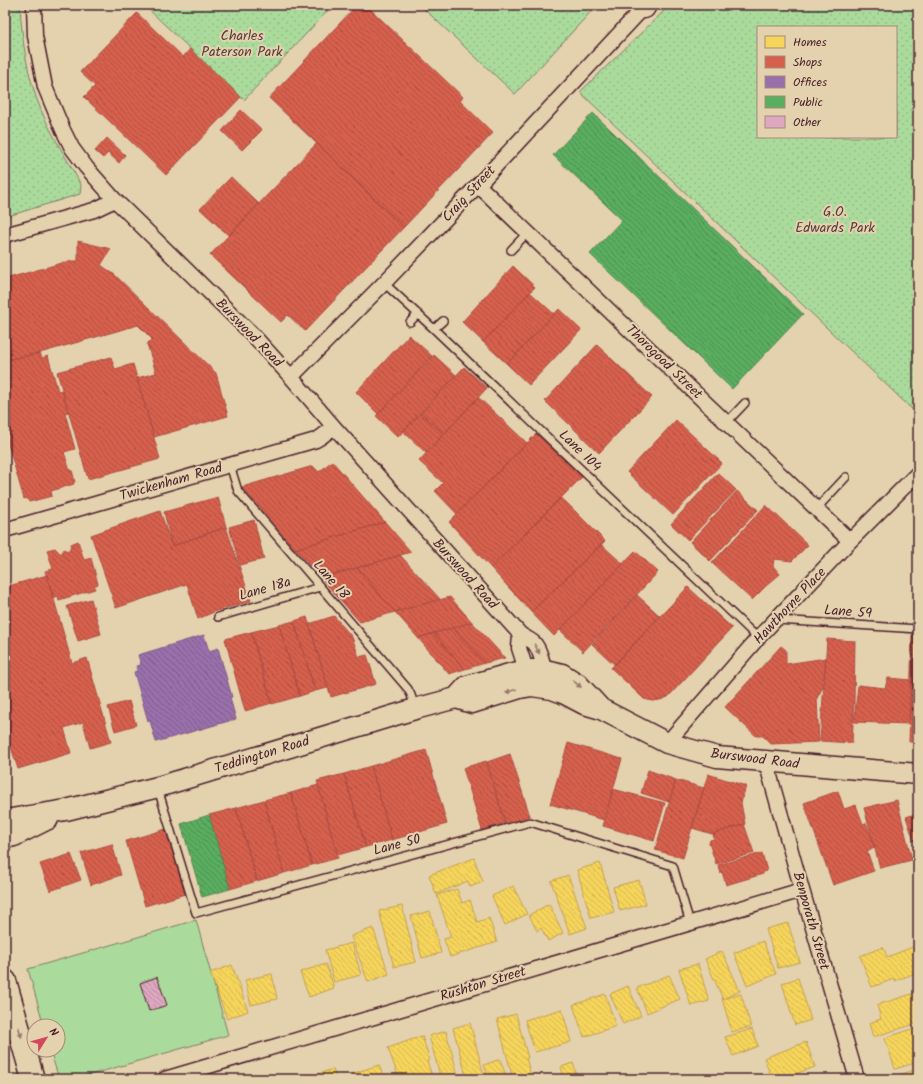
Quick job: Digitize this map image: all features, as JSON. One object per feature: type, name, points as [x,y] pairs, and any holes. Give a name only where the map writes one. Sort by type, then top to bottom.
[{"type":"highway","points":[[5,981],[33,1079]]},
{"type":"main road","name":"Teddington Road","points":[[5,820],[66,810],[158,787],[456,698],[467,686],[508,674],[537,679]]},
{"type":"main road","name":"Burswood Road","points":[[537,679],[584,704],[601,709],[667,743],[717,757],[918,774]]},
{"type":"main road","name":"Teddington Road","points":[[5,838],[14,836],[66,810]]},
{"type":"street","name":"Burswood Road","points":[[34,5],[35,36],[45,86],[72,148],[86,167],[115,200],[252,334],[520,634],[519,648],[537,679]]},
{"type":"street","name":"Craig Street","points":[[291,377],[478,185],[645,6]]},
{"type":"street","name":"Thorogood Street","points":[[478,185],[850,541]]},
{"type":"street","points":[[5,236],[94,210],[115,200]]},
{"type":"street","name":"Twickenham Road","points":[[5,530],[316,440],[321,438],[334,427]]},
{"type":"street","name":"Hawthorne Place","points":[[667,743],[758,638],[850,541],[918,473]]},
{"type":"street","name":"Benporath Street","points":[[766,762],[857,1079]]},
{"type":"street","name":"Rushton Street","points":[[165,1079],[802,890]]},
{"type":"lane","points":[[511,250],[528,232]]},
{"type":"lane","name":"Lane 104","points":[[384,283],[758,638]]},
{"type":"lane","points":[[410,322],[418,314]]},
{"type":"lane","points":[[434,329],[442,321]]},
{"type":"lane","points":[[727,422],[745,402]]},
{"type":"lane","name":"Lane 18","points":[[230,465],[238,491],[408,689],[416,709]]},
{"type":"lane","points":[[816,508],[846,477]]},
{"type":"lane","name":"Lane 18a","points":[[218,617],[320,587]]},
{"type":"lane","name":"Lane 59","points":[[776,620],[918,629]]},
{"type":"lane","name":"Lane 50","points":[[158,787],[196,913],[530,822],[673,866],[690,923]]},
{"type":"green space","points":[[5,5],[20,5],[26,58],[36,97],[50,129],[81,185],[80,194],[5,217]]},
{"type":"green space","name":"Charles Paterson Park","points":[[144,5],[333,5],[244,100]]},
{"type":"green space","points":[[420,5],[597,5],[515,94]]},
{"type":"green space","name":"G.O. Edwards Park","points":[[670,5],[918,5],[918,415],[580,92]]},
{"type":"green space","points":[[196,920],[228,1035],[76,1079],[59,1079],[52,1058],[66,1058],[66,1018],[42,1018],[28,969]]},
{"type":"building: Homes","points":[[474,858],[483,882],[470,887],[468,881],[436,894],[429,875]]},
{"type":"building: Homes","points":[[600,863],[614,912],[591,918],[577,870]]},
{"type":"building: Homes","points":[[568,875],[587,928],[570,934],[551,881]]},
{"type":"building: Homes","points":[[639,880],[646,904],[620,911],[613,887]]},
{"type":"building: Homes","points":[[513,886],[527,914],[505,925],[492,896]]},
{"type":"building: Homes","points":[[457,889],[462,903],[470,900],[477,922],[489,918],[497,942],[450,957],[444,939],[451,937],[437,895]]},
{"type":"building: Homes","points":[[549,904],[563,933],[548,941],[541,928],[537,931],[529,915]]},
{"type":"building: Homes","points":[[402,906],[416,962],[394,967],[379,911]]},
{"type":"building: Homes","points":[[430,911],[441,953],[422,958],[411,916]]},
{"type":"building: Homes","points":[[788,923],[800,962],[778,968],[766,929]]},
{"type":"building: Homes","points":[[373,928],[389,974],[368,982],[351,936]]},
{"type":"building: Homes","points":[[763,941],[776,974],[747,986],[734,953]]},
{"type":"building: Homes","points":[[352,943],[361,975],[334,982],[325,950]]},
{"type":"building: Homes","points":[[918,945],[918,972],[895,981],[894,979],[872,987],[860,956],[883,947],[887,957]]},
{"type":"building: Homes","points":[[722,951],[740,991],[723,999],[705,959]]},
{"type":"building: Homes","points":[[326,964],[334,988],[309,997],[300,972]]},
{"type":"building: Homes","points":[[698,964],[709,1001],[691,1006],[679,969]]},
{"type":"building: Homes","points":[[232,965],[248,1011],[227,1019],[210,973]]},
{"type":"building: Homes","points":[[272,974],[277,999],[251,1005],[245,980]]},
{"type":"building: Homes","points":[[669,975],[680,999],[647,1013],[637,988]]},
{"type":"building: Homes","points":[[798,978],[811,1020],[795,1025],[782,983]]},
{"type":"building: Homes","points":[[628,986],[641,1016],[623,1024],[610,994]]},
{"type":"building: Homes","points":[[918,992],[918,1023],[873,1037],[869,1023],[881,1019],[877,1005]]},
{"type":"building: Homes","points":[[605,994],[616,1026],[584,1037],[573,1005]]},
{"type":"building: Homes","points":[[741,994],[751,1027],[732,1032],[722,999]]},
{"type":"building: Homes","points":[[562,1009],[571,1042],[535,1052],[525,1020]]},
{"type":"building: Homes","points":[[516,1014],[532,1079],[513,1079],[497,1019]]},
{"type":"building: Homes","points":[[470,1023],[485,1079],[467,1079],[453,1028]]},
{"type":"building: Homes","points":[[918,1027],[918,1062],[895,1069],[885,1038]]},
{"type":"building: Homes","points":[[752,1029],[758,1046],[733,1056],[725,1037]]},
{"type":"building: Homes","points":[[446,1031],[459,1079],[441,1079],[429,1036]]},
{"type":"building: Homes","points":[[422,1036],[430,1060],[427,1061],[433,1079],[399,1079],[388,1048]]},
{"type":"building: Homes","points":[[806,1042],[815,1067],[781,1079],[772,1079],[764,1058]]},
{"type":"building: Homes","points":[[500,1059],[507,1079],[489,1079],[484,1065]]},
{"type":"building: Homes","points":[[573,1063],[578,1079],[565,1079],[561,1067]]},
{"type":"building: Homes","points":[[379,1065],[384,1079],[353,1079],[351,1074]]},
{"type":"building: Homes","points":[[333,1069],[336,1079],[302,1079]]},
{"type":"building: Homes","points":[[918,1069],[918,1079],[899,1079],[898,1075]]},
{"type":"building: Shops","points":[[357,5],[366,5],[463,97],[460,101],[493,133],[404,227],[269,98]]},
{"type":"building: Shops","points":[[137,13],[183,57],[190,49],[241,97],[166,175],[84,97],[95,86],[80,72]]},
{"type":"building: Shops","points":[[241,110],[262,130],[242,150],[222,131]]},
{"type":"building: Shops","points":[[107,138],[125,155],[119,163],[108,153],[103,158],[95,151]]},
{"type":"building: Shops","points":[[317,143],[404,227],[305,331],[288,315],[281,322],[210,255]]},
{"type":"building: Shops","points":[[231,177],[259,204],[229,236],[200,209]]},
{"type":"building: Shops","points":[[78,241],[111,249],[101,265],[115,275],[216,373],[228,416],[154,437],[137,378],[156,373],[147,344],[152,339],[138,325],[40,353],[5,360],[5,279],[69,261],[78,261]]},
{"type":"building: Shops","points":[[513,266],[535,287],[483,342],[462,322]]},
{"type":"building: Shops","points":[[530,292],[554,314],[507,364],[483,342]]},
{"type":"building: Shops","points":[[559,309],[581,330],[529,385],[507,364]]},
{"type":"building: Shops","points":[[409,335],[432,356],[378,414],[356,392]]},
{"type":"building: Shops","points":[[597,345],[652,397],[599,453],[545,401]]},
{"type":"building: Shops","points":[[40,353],[42,358],[48,356],[58,391],[62,390],[68,412],[65,413],[75,449],[64,452],[70,471],[72,470],[75,482],[73,482],[74,484],[51,491],[52,496],[29,502],[27,498],[24,499],[5,434],[5,360]]},
{"type":"building: Shops","points":[[434,355],[456,375],[398,437],[376,416]]},
{"type":"building: Shops","points":[[111,357],[115,369],[133,364],[160,459],[88,479],[57,372]]},
{"type":"building: Shops","points":[[464,367],[487,388],[444,434],[421,413]]},
{"type":"building: Shops","points":[[478,397],[527,443],[457,514],[435,491],[443,483],[419,461]]},
{"type":"building: Shops","points":[[421,413],[444,434],[426,453],[403,431]]},
{"type":"building: Shops","points":[[676,420],[722,463],[673,515],[627,472]]},
{"type":"building: Shops","points":[[537,433],[582,477],[491,568],[449,522]]},
{"type":"building: Shops","points":[[332,461],[385,522],[295,549],[242,487],[313,466],[319,472]]},
{"type":"building: Shops","points":[[718,473],[736,490],[688,540],[671,524]]},
{"type":"building: Shops","points":[[737,491],[758,510],[710,561],[690,542]]},
{"type":"building: Shops","points":[[218,497],[226,527],[172,546],[164,512]]},
{"type":"building: Shops","points":[[561,497],[605,541],[531,612],[491,568]]},
{"type":"building: Shops","points":[[766,505],[808,545],[792,561],[774,559],[773,566],[780,574],[752,600],[712,563]]},
{"type":"building: Shops","points":[[160,511],[172,546],[226,527],[251,601],[216,611],[198,619],[187,584],[116,608],[91,535]]},
{"type":"building: Shops","points":[[254,520],[264,559],[240,565],[229,527]]},
{"type":"building: Shops","points":[[385,522],[411,552],[321,578],[295,549]]},
{"type":"building: Shops","points":[[78,541],[84,560],[91,558],[98,584],[94,586],[95,589],[59,600],[58,596],[53,598],[45,571],[53,569],[47,550],[55,548],[61,554],[64,549],[69,552],[71,544]]},
{"type":"building: Shops","points":[[601,544],[623,564],[554,636],[531,612]]},
{"type":"building: Shops","points":[[635,551],[658,572],[583,652],[560,630]]},
{"type":"building: Shops","points":[[400,555],[440,599],[395,612],[357,568]]},
{"type":"building: Shops","points":[[357,568],[395,612],[360,622],[321,578]]},
{"type":"building: Shops","points":[[47,575],[72,663],[87,658],[111,742],[90,748],[83,722],[64,728],[71,753],[18,769],[10,744],[5,746],[5,587]]},
{"type":"building: Shops","points":[[688,587],[732,628],[668,697],[652,701],[644,699],[611,668]]},
{"type":"building: Shops","points":[[637,595],[660,616],[615,665],[592,644]]},
{"type":"building: Shops","points":[[450,597],[472,622],[418,638],[395,612]]},
{"type":"building: Shops","points":[[91,599],[101,634],[78,641],[67,606]]},
{"type":"building: Shops","points":[[334,616],[352,637],[359,657],[367,655],[376,684],[331,697],[309,624]]},
{"type":"building: Shops","points":[[307,617],[328,688],[315,691],[294,621]]},
{"type":"building: Shops","points":[[294,621],[315,691],[300,696],[279,625]]},
{"type":"building: Shops","points":[[472,622],[505,658],[485,663],[453,628]]},
{"type":"building: Shops","points":[[279,625],[300,696],[272,704],[251,632]]},
{"type":"building: Shops","points":[[453,628],[485,663],[465,669],[433,633]]},
{"type":"building: Shops","points":[[251,632],[272,703],[245,711],[225,639]]},
{"type":"building: Shops","points":[[433,633],[465,669],[449,674],[418,638]]},
{"type":"building: Shops","points":[[912,635],[918,635],[918,742],[909,742]]},
{"type":"building: Shops","points":[[827,639],[855,641],[852,743],[820,741]]},
{"type":"building: Shops","points":[[781,646],[786,650],[786,664],[826,658],[823,687],[817,698],[819,742],[771,744],[763,736],[756,736],[725,707]]},
{"type":"building: Shops","points":[[888,678],[911,680],[909,724],[854,722],[858,685],[885,688]]},
{"type":"building: Shops","points":[[129,701],[136,725],[115,731],[108,707]]},
{"type":"building: Shops","points":[[568,743],[622,759],[604,820],[550,804]]},
{"type":"building: Shops","points":[[426,750],[447,824],[392,840],[371,766]]},
{"type":"building: Shops","points":[[510,754],[530,816],[506,824],[487,762]]},
{"type":"building: Shops","points":[[486,761],[505,823],[482,830],[463,768]]},
{"type":"building: Shops","points":[[371,766],[392,840],[366,847],[344,774]]},
{"type":"building: Shops","points":[[648,770],[676,780],[669,802],[641,793]]},
{"type":"building: Shops","points":[[344,774],[366,847],[338,855],[317,781]]},
{"type":"building: Shops","points":[[708,774],[746,786],[741,803],[745,824],[712,834],[692,828]]},
{"type":"building: Shops","points":[[676,780],[704,788],[683,858],[655,850]]},
{"type":"building: Shops","points":[[318,785],[338,858],[312,865],[291,793]]},
{"type":"building: Shops","points":[[613,789],[665,803],[654,841],[603,826]]},
{"type":"building: Shops","points":[[838,791],[844,809],[856,805],[863,824],[866,823],[875,848],[867,851],[874,871],[833,885],[804,803]]},
{"type":"building: Shops","points":[[291,793],[312,865],[284,873],[264,800]]},
{"type":"building: Shops","points":[[264,800],[284,873],[257,881],[236,808]]},
{"type":"building: Shops","points":[[897,800],[912,860],[880,868],[864,808]]},
{"type":"building: Shops","points":[[236,808],[257,881],[230,889],[209,815]]},
{"type":"building: Shops","points":[[918,813],[918,853],[906,817]]},
{"type":"building: Shops","points":[[744,824],[754,853],[716,864],[709,843],[710,840],[714,839],[713,834]]},
{"type":"building: Shops","points":[[166,829],[185,894],[145,906],[126,841]]},
{"type":"building: Shops","points":[[112,844],[121,875],[91,885],[81,853]]},
{"type":"building: Shops","points":[[762,853],[767,871],[763,872],[763,874],[726,885],[718,865]]},
{"type":"building: Shops","points":[[71,854],[81,880],[50,891],[40,864]]},
{"type":"building: Offices","points":[[204,635],[209,651],[218,648],[232,697],[230,698],[236,719],[156,742],[150,721],[148,721],[134,672],[137,671],[136,666],[141,665],[138,655]]},
{"type":"building: Public","points":[[593,113],[803,314],[732,389],[590,254],[622,220],[553,155]]},
{"type":"building: Public","points":[[209,815],[230,889],[202,897],[181,824]]},
{"type":"building: Other","points":[[157,977],[167,1005],[149,1011],[140,983]]}]
